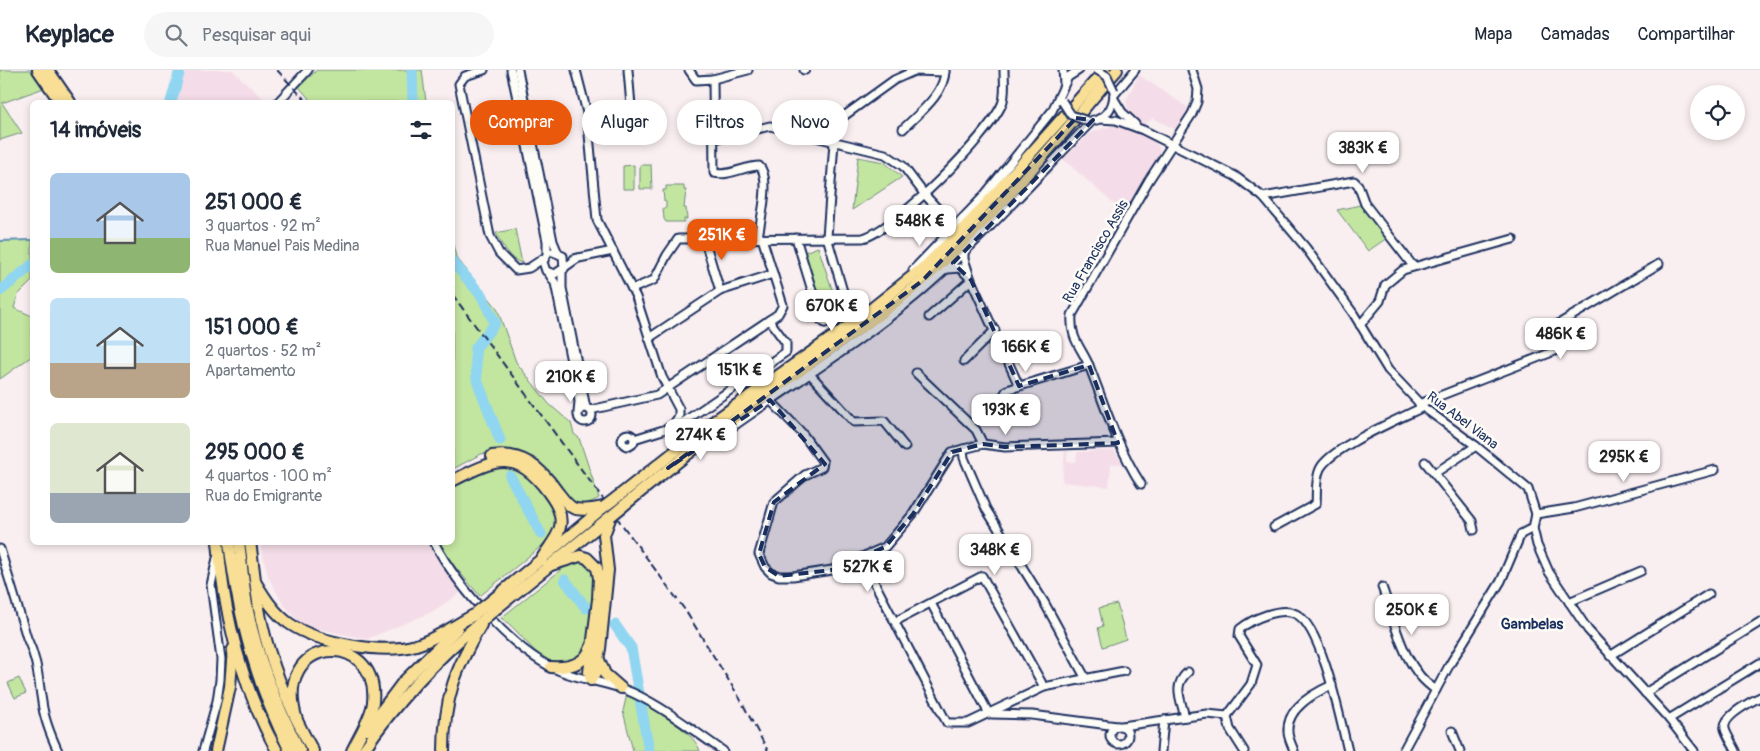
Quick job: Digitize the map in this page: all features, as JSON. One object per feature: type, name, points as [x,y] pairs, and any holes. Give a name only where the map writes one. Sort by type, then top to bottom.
[{"type":"main road","points":[[38,70],[59,100]]},
{"type":"main road","points":[[48,70],[69,100]]},
{"type":"main road","points":[[352,751],[403,682],[434,650],[494,605],[608,512],[700,431],[862,317],[924,267],[986,205],[1106,70]]},
{"type":"main road","points":[[619,502],[668,468],[705,438],[887,309],[922,281],[962,243],[1008,194],[1117,70]]},
{"type":"main road","points":[[455,472],[490,457],[508,455],[517,457],[539,468],[573,508],[608,512]]},
{"type":"main road","points":[[455,480],[496,462],[519,465],[532,473],[556,504],[561,518],[560,530],[544,563]]},
{"type":"main road","points":[[608,512],[604,535],[608,570],[596,646],[605,674],[620,688]]},
{"type":"main road","points":[[229,545],[247,646],[273,717],[290,751]]},
{"type":"main road","points":[[238,545],[248,610],[256,643],[273,696],[300,751]]},
{"type":"main road","points":[[250,545],[261,618],[268,645],[296,720],[314,751]]},
{"type":"main road","points":[[218,548],[217,580],[233,643],[251,694],[277,751]]},
{"type":"main road","points":[[544,563],[580,556],[587,558],[597,568],[599,588],[595,674],[591,680]]},
{"type":"main road","points":[[256,583],[276,612],[288,623],[302,631],[316,636],[380,649],[398,649],[416,645],[478,616]]},
{"type":"main road","points":[[363,751],[419,678],[478,616]]},
{"type":"main road","points":[[444,751],[444,726],[452,682],[478,616]]},
{"type":"main road","points":[[216,751],[230,687],[233,643]]},
{"type":"main road","points":[[551,667],[564,668],[574,666],[596,646]]},
{"type":"main road","points":[[296,720],[291,692],[297,671],[305,661],[315,654],[328,651],[341,651],[351,655],[367,669],[372,680],[373,694],[373,705],[352,751]]},
{"type":"street","points":[[280,100],[308,70]]},
{"type":"street","points":[[484,70],[465,76],[459,84],[493,244],[510,266],[516,270],[529,268],[555,274],[578,258]]},
{"type":"street","points":[[511,70],[547,241],[544,266],[555,283],[579,401],[578,417],[582,421],[588,421],[589,412],[562,288],[563,270],[560,255],[552,241],[518,70]]},
{"type":"street","points":[[576,70],[588,113],[595,212],[612,251],[632,289],[667,388],[679,409],[679,416],[672,427]]},
{"type":"street","points":[[628,70],[630,100]]},
{"type":"street","points":[[689,70],[696,80],[713,80],[748,70]]},
{"type":"street","points":[[848,113],[894,80],[914,70],[945,71],[945,78],[932,100],[903,129]]},
{"type":"street","points":[[632,289],[654,280],[678,239],[863,238],[879,233],[925,195],[995,118],[1004,102],[1004,70]]},
{"type":"street","points":[[1063,70],[1064,84]]},
{"type":"street","points":[[816,349],[915,269],[965,217],[1041,126],[1061,93],[1068,77],[1079,70]]},
{"type":"street","name":"Rua Abel Viana","points":[[1097,70],[1107,76],[1122,112],[1143,130]]},
{"type":"street","points":[[668,468],[708,444],[889,317],[964,252],[1093,120],[1108,112],[1114,95],[1135,70]]},
{"type":"street","name":"Rua Francisco Assis","points":[[1141,484],[1118,443],[1089,364],[1073,337],[1072,316],[1172,143],[1192,114],[1197,102],[1198,89],[1192,70]]},
{"type":"street","points":[[713,80],[714,100]]},
{"type":"street","points":[[1061,93],[1062,101],[1071,115],[1093,120]]},
{"type":"street","name":"Rua Abel Viana","points":[[1093,120],[1116,120],[1172,143],[1236,176],[1263,197],[1306,248],[1360,325],[1388,370],[1421,405],[1476,446],[1528,489],[1536,514],[1533,528],[1536,545],[1549,572],[1610,656],[1668,719],[1694,751]]},
{"type":"street","points":[[578,413],[582,408],[589,412],[657,395],[778,314],[783,305],[774,274],[760,238],[766,181],[762,168],[751,166],[720,174],[714,172],[715,145]]},
{"type":"street","points":[[796,238],[821,320],[825,323],[847,305],[826,237],[834,145]]},
{"type":"street","points":[[847,145],[885,154],[903,166],[925,195],[948,220],[948,235]]},
{"type":"street","points":[[1263,197],[1354,181],[1358,185],[1365,204],[1413,266]]},
{"type":"street","points":[[941,212],[955,220],[965,217]]},
{"type":"street","points":[[704,238],[720,291]]},
{"type":"street","points":[[1360,325],[1380,301],[1385,285],[1403,270],[1513,239]]},
{"type":"street","points":[[529,268],[546,256],[560,255],[578,258],[612,251]]},
{"type":"street","points":[[964,252],[964,259],[972,280],[1019,386]]},
{"type":"street","points":[[1274,527],[1316,504],[1320,467],[1334,452],[1421,405],[1560,349],[1555,326],[1659,264]]},
{"type":"street","points":[[944,270],[960,268],[972,280]]},
{"type":"street","points":[[649,338],[720,291],[774,274]]},
{"type":"street","points":[[929,317],[972,280]]},
{"type":"street","points":[[634,439],[679,425],[786,352],[786,343],[769,320]]},
{"type":"street","points":[[964,361],[995,330]]},
{"type":"street","points":[[1001,410],[1000,400],[1007,390],[1089,364]]},
{"type":"street","points":[[916,372],[976,430],[983,444]]},
{"type":"street","points":[[809,373],[854,422],[884,422],[906,447]]},
{"type":"street","points":[[770,400],[802,433],[824,462],[822,468],[805,475],[774,502],[759,554],[765,567],[780,576],[832,570],[885,547],[897,535],[952,452],[983,444],[1005,447],[1118,443]]},
{"type":"street","points":[[679,409],[695,414]]},
{"type":"street","points":[[1435,473],[1476,446]]},
{"type":"street","points":[[963,449],[964,458],[986,509],[1044,602],[1086,678]]},
{"type":"street","points":[[1424,462],[1435,473],[1472,521],[1474,530]]},
{"type":"street","points":[[1536,514],[1574,508],[1715,470]]},
{"type":"street","points":[[1403,751],[1436,690],[1501,581],[1521,534],[1533,528]]},
{"type":"street","points":[[436,545],[448,569],[470,598],[520,644],[551,667],[632,692],[650,701],[723,751]]},
{"type":"street","points":[[0,549],[33,652],[41,682],[42,702],[46,720],[58,751]]},
{"type":"street","points":[[867,556],[870,574],[947,723],[968,723],[1044,687],[1124,671]]},
{"type":"street","points":[[1569,602],[1641,571]]},
{"type":"street","points":[[896,622],[982,576],[1044,687]]},
{"type":"street","points":[[203,751],[217,701],[220,680],[221,659],[217,580]]},
{"type":"street","points":[[1382,587],[1407,657],[1416,674],[1424,683],[1436,690]]},
{"type":"street","points":[[1610,656],[1709,594]]},
{"type":"street","points":[[931,603],[990,714]]},
{"type":"street","points":[[1244,751],[1230,729],[1227,716],[1256,675],[1257,665],[1239,636],[1240,629],[1285,610],[1298,614],[1317,640],[1332,684],[1348,751]]},
{"type":"street","points":[[1645,693],[1760,622]]},
{"type":"street","points":[[1668,719],[1760,663]]},
{"type":"street","points":[[1185,717],[1178,688],[1180,679],[1188,672]]},
{"type":"street","points":[[1294,751],[1288,732],[1291,718],[1312,694],[1332,684]]},
{"type":"street","points":[[1736,751],[1724,727],[1725,723],[1742,707],[1760,697]]},
{"type":"street","points":[[990,714],[1032,715],[1120,726],[1207,714],[1227,716]]},
{"type":"street","points":[[1162,751],[1164,720]]},
{"type":"street","points":[[1452,731],[1460,751]]},
{"type":"highlighted area","points":[[1076,118],[1093,120],[953,263],[971,280],[1019,386],[1089,365],[1118,443],[1005,447],[983,444],[952,452],[913,514],[885,547],[832,570],[793,576],[779,576],[765,567],[759,554],[765,528],[774,502],[825,464],[770,400],[668,468],[922,281]]},
{"type":"shaded area","points":[[184,70],[232,70],[265,100],[176,100]]},
{"type":"shaded area","points":[[1139,75],[1190,109],[1176,130],[1153,118],[1143,126],[1129,114],[1126,100]]},
{"type":"shaded area","points":[[1118,124],[1127,126],[1156,142],[1160,150],[1159,157],[1124,213],[1063,159],[1092,132]]},
{"type":"shaded area","points":[[1114,450],[1123,464],[1111,464],[1109,487],[1062,482],[1065,451],[1068,451],[1067,461],[1076,462],[1077,452]]},
{"type":"shaded area","points":[[260,545],[431,545],[460,593],[432,612],[367,639],[309,627],[299,622],[283,604],[268,576]]},
{"type":"green space","points":[[0,70],[31,70],[44,88],[2,103],[22,133],[0,140]]},
{"type":"green space","points":[[317,70],[422,70],[426,100],[310,100],[299,87]]},
{"type":"green space","points":[[858,157],[884,162],[902,177],[852,210]]},
{"type":"green space","points":[[634,165],[634,189],[623,189],[623,166]]},
{"type":"green space","points":[[640,165],[651,165],[652,189],[640,189]]},
{"type":"green space","points":[[666,186],[684,186],[684,190],[686,190],[684,208],[686,208],[687,219],[684,219],[684,222],[666,222],[664,219],[663,208],[666,208],[666,202],[664,201],[663,190],[666,190]]},
{"type":"green space","points":[[1365,204],[1390,236],[1368,251],[1337,210]]},
{"type":"green space","points":[[515,229],[522,263],[513,259],[503,247],[496,233]]},
{"type":"green space","points":[[30,240],[30,283],[18,295],[14,308],[30,315],[30,357],[0,379],[0,241]]},
{"type":"green space","points":[[818,247],[837,304],[823,308],[805,252]]},
{"type":"green space","points":[[455,253],[456,257],[497,308],[516,362],[549,404],[571,423],[574,434],[579,438],[599,498],[588,503],[575,502],[501,451],[481,454],[455,468]]},
{"type":"green space","points":[[497,466],[510,468],[531,478],[554,509],[557,525],[550,539],[480,596],[450,561],[441,545],[455,545],[455,485],[486,469]]},
{"type":"green space","points":[[572,561],[581,561],[592,569],[594,578],[589,645],[583,655],[577,659],[566,663],[556,663],[547,660],[539,654],[501,618]]},
{"type":"green space","points":[[1117,604],[1126,639],[1103,647],[1098,628],[1103,626],[1099,608]]},
{"type":"green space","points":[[19,678],[26,693],[15,698],[8,683]]},
{"type":"green space","points":[[627,694],[679,726],[696,743],[700,751],[633,751],[623,711]]},
{"type":"waterway","points":[[172,100],[180,70]]},
{"type":"waterway","points":[[412,70],[413,100]]},
{"type":"waterway","points":[[0,241],[30,240]]},
{"type":"waterway","points":[[455,264],[482,296],[495,323],[475,349],[477,380],[500,440]]},
{"type":"waterway","points":[[0,291],[30,267]]},
{"type":"waterway","points":[[510,476],[541,534]]},
{"type":"waterway","points":[[565,580],[586,608]]},
{"type":"waterway","points":[[615,625],[631,648],[649,751]]},
{"type":"railway","points":[[277,70],[305,100]]},
{"type":"railway","points":[[455,298],[685,610],[739,697],[768,751]]},
{"type":"district","name":"Gambelas","points":[[1532,624]]}]
